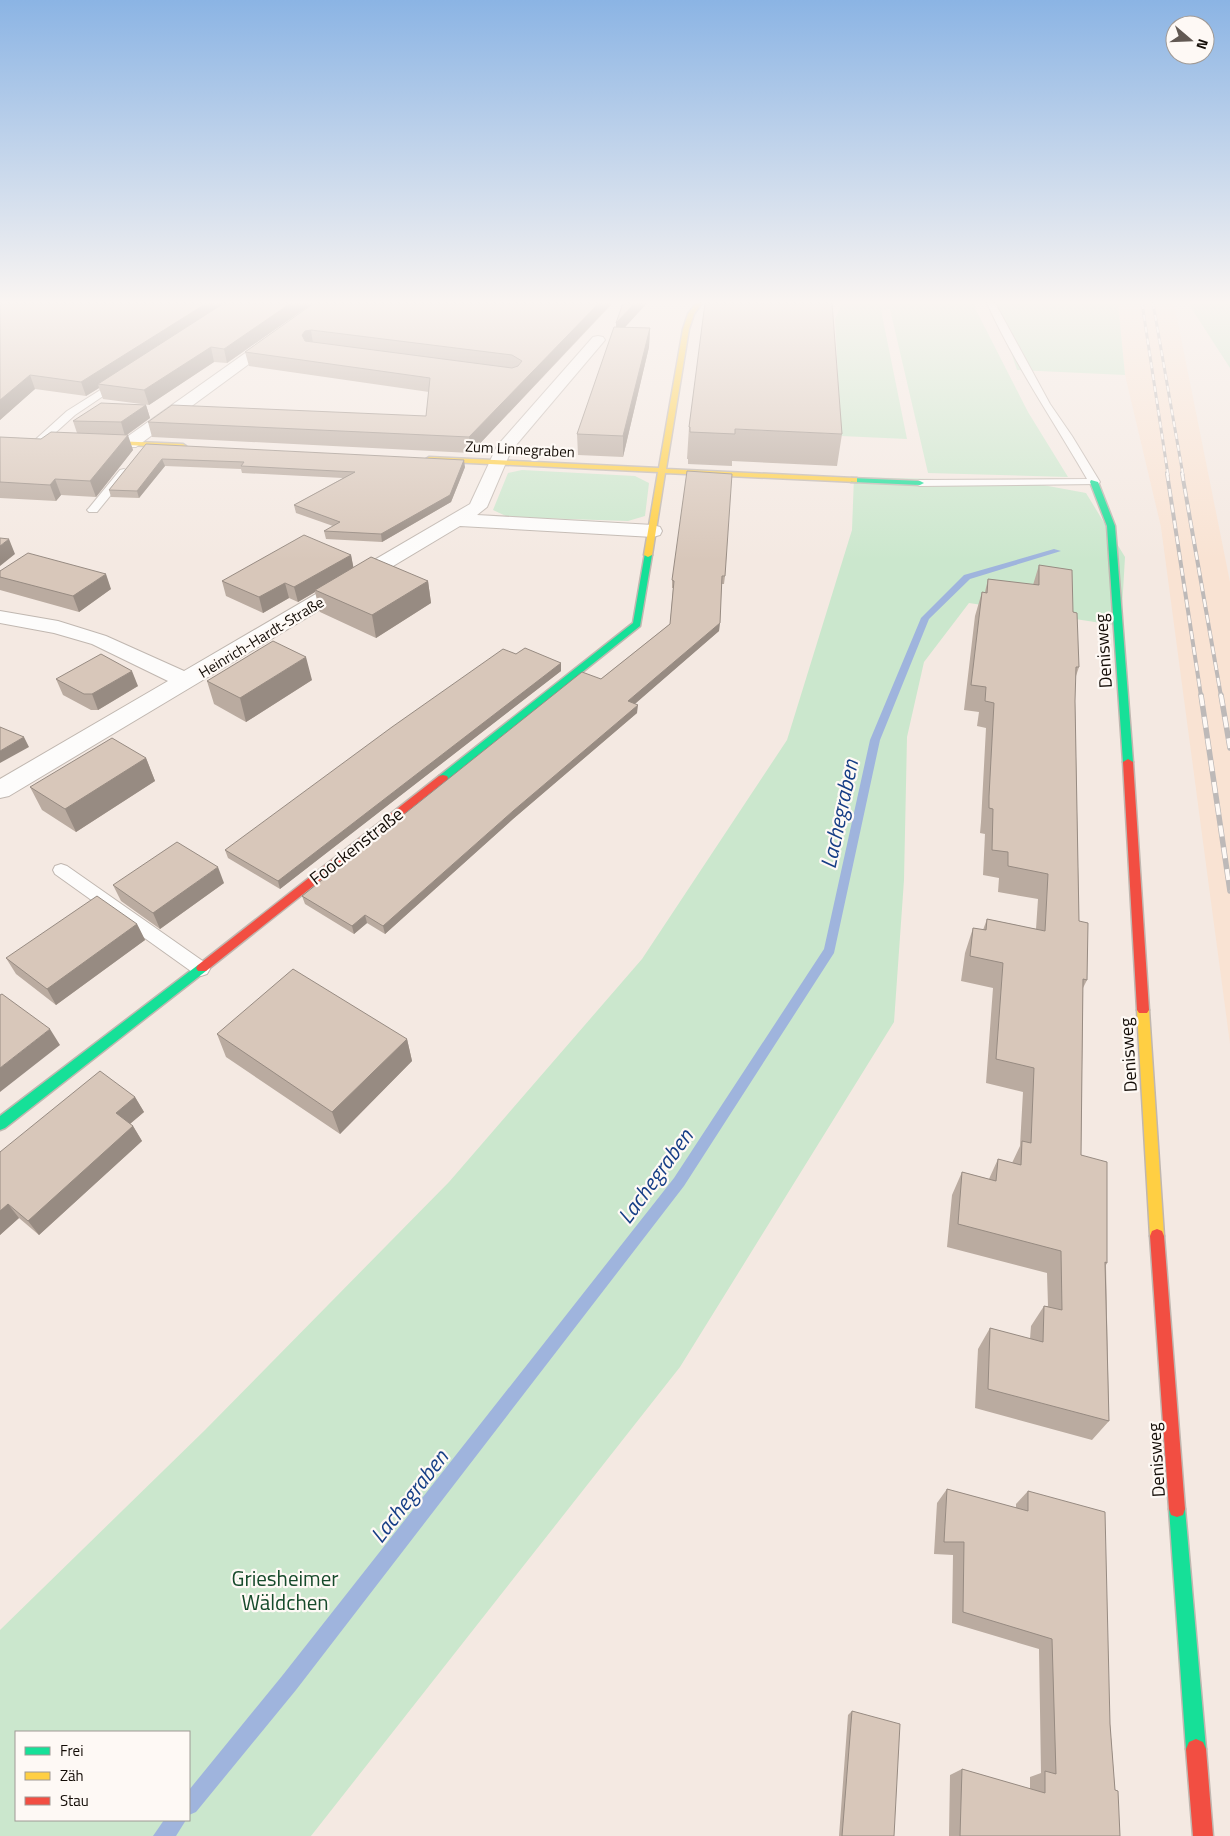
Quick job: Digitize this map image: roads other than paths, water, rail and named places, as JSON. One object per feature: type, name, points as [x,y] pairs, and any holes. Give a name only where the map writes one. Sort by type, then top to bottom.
[{"type":"street","points":[[130,444],[206,389]]},
{"type":"street","name":"Heinrich-Hardt-Straße","points":[[0,790],[459,520],[478,507],[503,450],[548,389]]},
{"type":"street","name":"Foockenstraße","points":[[0,1124],[201,969],[637,624],[677,389]]},
{"type":"street","points":[[35,441],[58,441]]},
{"type":"street","points":[[85,442],[195,447]]},
{"type":"street","name":"Zum Linnegraben","points":[[419,458],[920,483]]},
{"type":"street","name":"Denisweg","points":[[1094,482],[1111,526],[1118,611],[1163,1323],[1203,1836]]},
{"type":"street","points":[[459,520],[653,531]]},
{"type":"street","points":[[0,617],[58,627],[99,640],[187,681]]},
{"type":"lane","points":[[35,441],[71,413],[107,389]]},
{"type":"lane","name":"Denisweg","points":[[1036,389],[1094,482]]},
{"type":"lane","points":[[93,510],[146,444]]},
{"type":"lane","points":[[920,483],[1094,482]]},
{"type":"lane","points":[[61,870],[201,969]]},
{"type":"waterway","name":"Lachegraben","points":[[190,1804],[289,1683],[679,1182],[830,950],[875,740],[925,618],[967,577],[1057,551]]},
{"type":"waterway","name":"Lachegraben","points":[[163,1836],[175,1821]]},
{"type":"railway","points":[[1155,389],[1168,475]]},
{"type":"railway","points":[[1168,389],[1183,475]]},
{"type":"railway","points":[[1167,473],[1201,696]]},
{"type":"railway","points":[[1182,473],[1221,696]]},
{"type":"railway","points":[[1201,695],[1230,891]]},
{"type":"railway","points":[[1221,695],[1230,748]]},
{"type":"park label","name":"Griesheimer Wäldchen","points":[[285,1590]]}]
